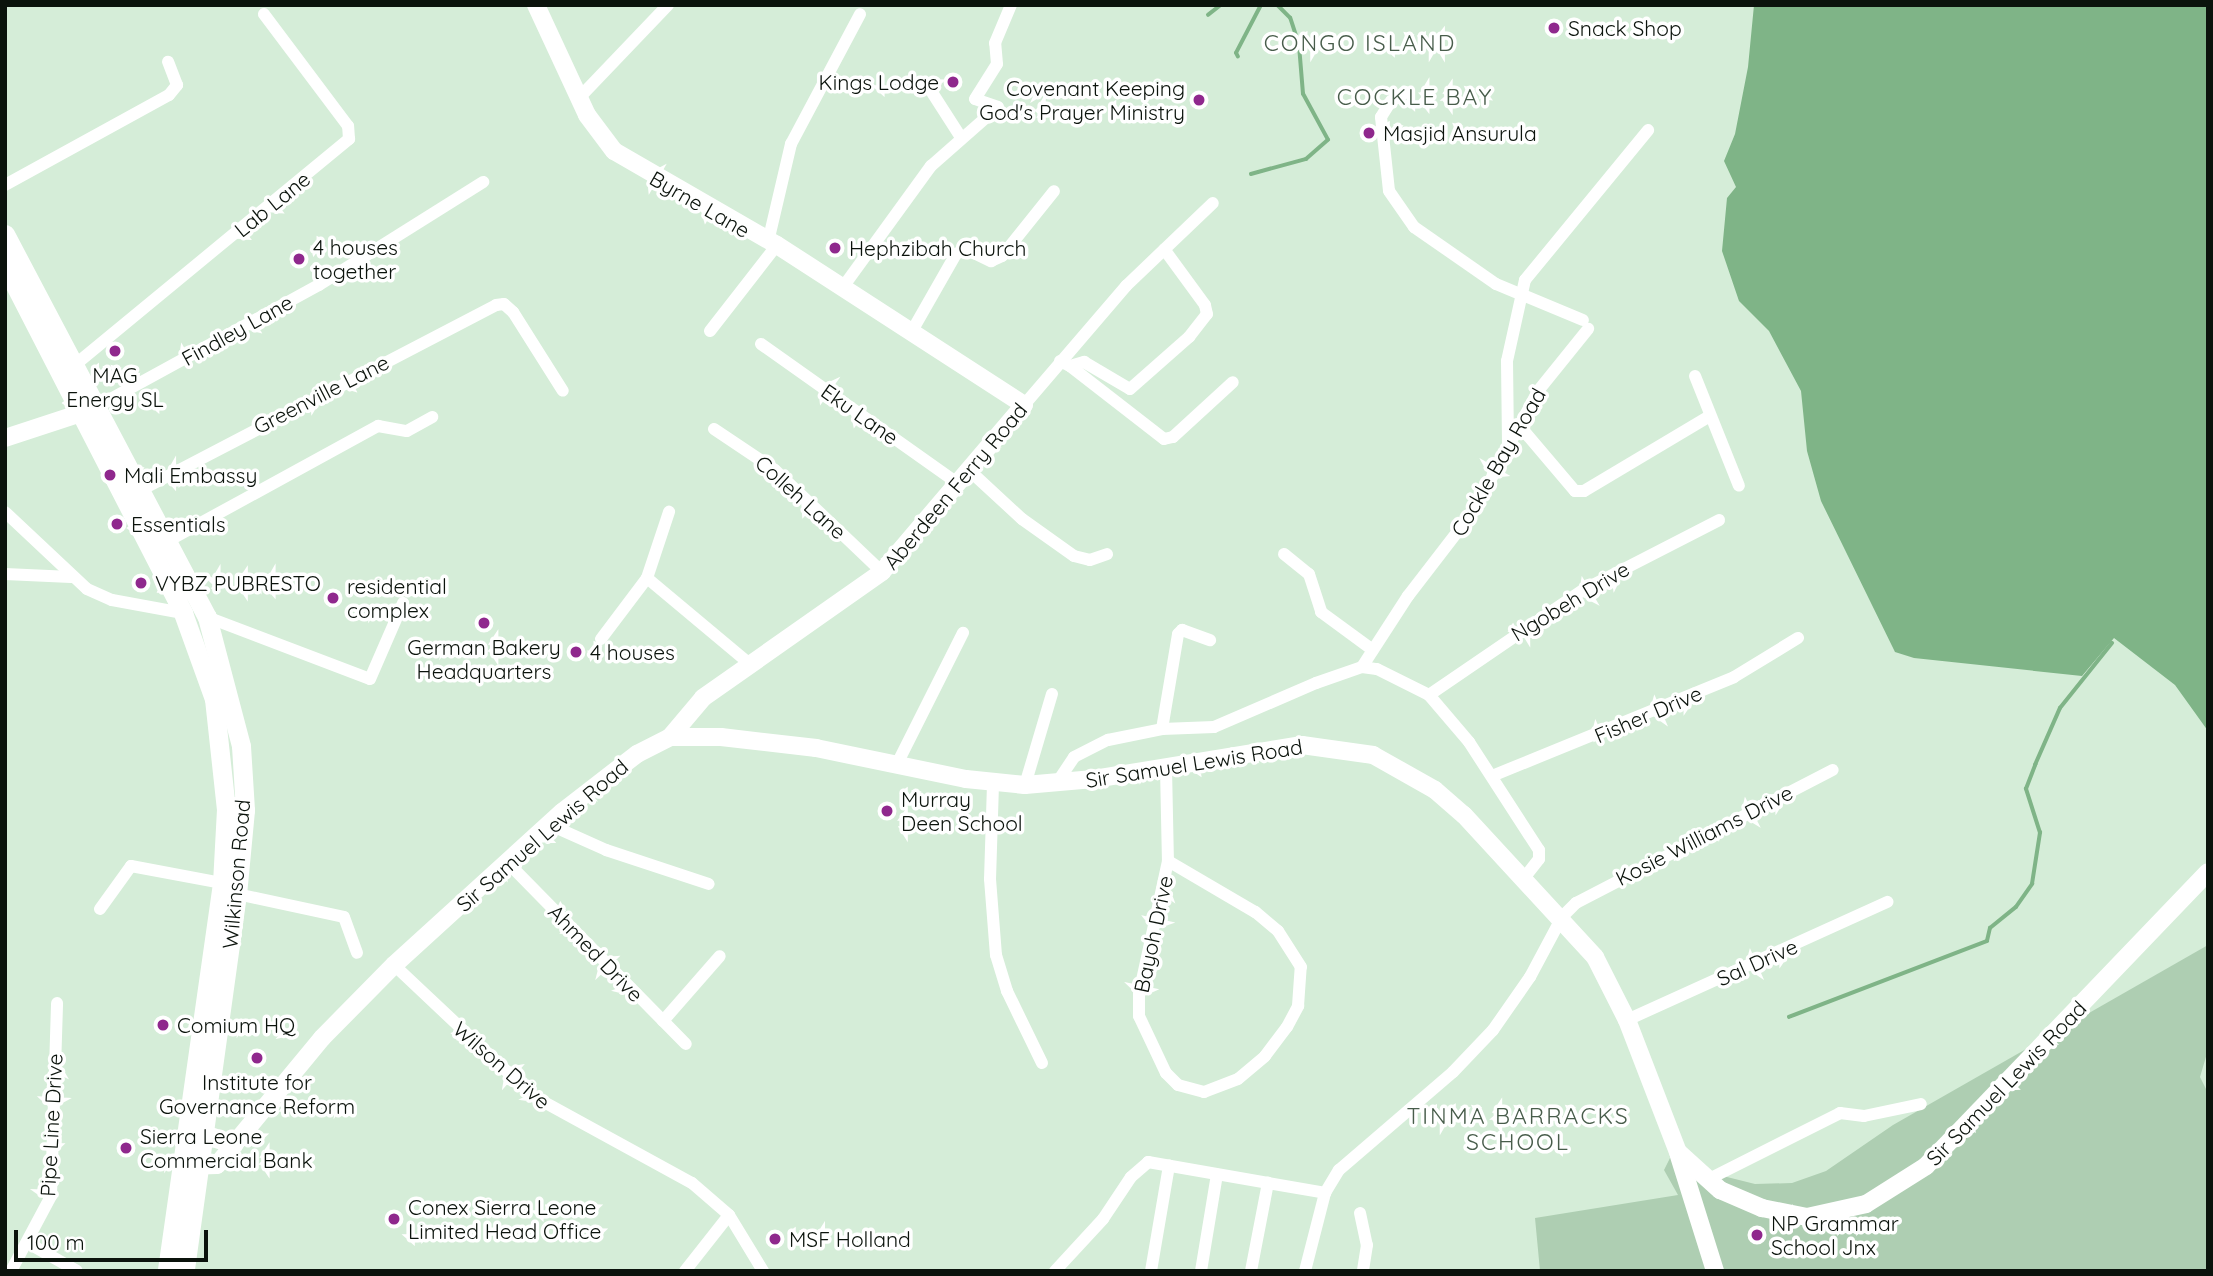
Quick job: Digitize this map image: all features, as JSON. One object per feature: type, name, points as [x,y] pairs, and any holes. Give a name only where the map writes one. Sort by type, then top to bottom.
[{"type":"main road","name":"Byrne Lane","points":[[536,5],[598,134],[614,151],[843,287],[1024,405]]},
{"type":"main road","name":"Wilkinson Road","points":[[5,234],[76,364],[88,411],[183,613],[214,699],[223,755],[230,889],[200,1157],[167,1271]]},
{"type":"main road","name":"Wilkinson Road","points":[[5,266],[88,411],[141,490],[207,617],[241,746],[245,810],[230,889],[197,1196],[185,1271]]},
{"type":"main road","name":"Aberdeen Ferry Road","points":[[670,737],[690,708],[882,572],[965,478],[1024,405]]},
{"type":"main road","points":[[5,438],[88,411]]},
{"type":"main road","name":"Sir Samuel Lewis Road","points":[[233,1144],[322,1038],[394,965],[548,824],[606,776],[670,737],[721,737],[816,748],[993,783],[1025,785],[1056,784],[1302,745],[1373,755],[1435,790],[1525,877],[1595,957],[1627,1020],[1678,1152],[1714,1185],[1762,1208],[1807,1217],[1866,1204],[1926,1166],[1977,1117],[2208,873]]},
{"type":"main road","points":[[200,1157],[233,1144]]},
{"type":"main road","points":[[1678,1152],[1715,1271]]},
{"type":"main road","points":[[1695,1210],[1714,1185]]},
{"type":"street","points":[[579,98],[668,5]]},
{"type":"street","points":[[843,287],[909,192],[960,136],[998,107],[975,99],[997,64],[995,43],[1011,5]]},
{"type":"street","points":[[710,331],[773,244],[791,144],[860,13]]},
{"type":"street","name":"Lab Lane","points":[[76,364],[349,139],[348,127],[264,14]]},
{"type":"street","points":[[5,186],[169,95],[177,85],[168,62]]},
{"type":"street","points":[[926,83],[960,136]]},
{"type":"street","points":[[1406,92],[1391,101],[1381,117],[1390,191],[1431,243],[1520,295]]},
{"type":"street","points":[[1508,443],[1507,360],[1525,280],[1648,130]]},
{"type":"street","name":"Findley Lane","points":[[88,411],[319,285],[483,182]]},
{"type":"street","points":[[912,331],[956,254],[965,249],[991,261],[1002,256],[1054,191]]},
{"type":"street","name":"Aberdeen Ferry Road","points":[[1024,405],[1065,363],[1164,249],[1213,202]]},
{"type":"street","points":[[1065,363],[1083,362],[1130,388],[1202,322],[1206,305],[1164,249]]},
{"type":"street","name":"Cockle Bay Road","points":[[1362,667],[1475,509],[1518,424],[1586,324],[1520,295]]},
{"type":"street","name":"Greenville Lane","points":[[141,490],[311,398],[504,304],[563,391]]},
{"type":"street","name":"Eku Lane","points":[[761,344],[965,478],[1074,556],[1090,560],[1107,554]]},
{"type":"street","points":[[1065,363],[1164,439],[1173,437],[1233,382]]},
{"type":"street","points":[[1695,376],[1708,417],[1739,486]]},
{"type":"street","points":[[1518,424],[1575,491],[1584,491],[1708,417]]},
{"type":"street","points":[[166,542],[378,426],[407,431],[432,418]]},
{"type":"street","name":"Colleh Lane","points":[[714,429],[775,470],[882,572]]},
{"type":"street","points":[[5,512],[48,548],[71,577],[99,596],[183,613]]},
{"type":"street","points":[[601,639],[647,578],[670,512]]},
{"type":"street","name":"Ngobeh Drive","points":[[1429,695],[1583,590],[1719,520]]},
{"type":"street","points":[[1284,554],[1303,565],[1321,612],[1373,650]]},
{"type":"street","points":[[5,574],[71,577]]},
{"type":"street","points":[[647,578],[751,665]]},
{"type":"street","points":[[207,617],[370,679],[403,603]]},
{"type":"street","points":[[1162,730],[1178,634],[1182,630],[1210,640]]},
{"type":"street","points":[[897,764],[963,632]]},
{"type":"street","name":"Fisher Drive","points":[[1492,776],[1734,677],[1798,638]]},
{"type":"street","points":[[1056,784],[1074,757],[1108,740],[1162,730],[1214,727],[1362,667],[1392,674],[1429,695],[1492,776],[1539,850],[1539,859],[1525,877]]},
{"type":"street","points":[[1025,785],[1052,694]]},
{"type":"street","name":"Bayoh Drive","points":[[1166,768],[1168,861],[1139,994],[1139,1016],[1166,1073],[1178,1085],[1204,1092],[1238,1079],[1265,1056],[1287,1027],[1298,1006],[1300,967],[1278,931],[1255,912],[1168,861]]},
{"type":"street","name":"Kosie Williams Drive","points":[[1562,917],[1576,903],[1832,770]]},
{"type":"street","points":[[993,783],[990,879],[996,956],[1007,991],[1042,1063]]},
{"type":"street","points":[[548,824],[606,850],[709,884]]},
{"type":"street","name":"Ahmed Drive","points":[[507,862],[685,1044]]},
{"type":"street","points":[[100,909],[131,866],[344,917],[357,953]]},
{"type":"street","name":"Sal Drive","points":[[1627,1020],[1887,902]]},
{"type":"street","points":[[1305,1271],[1325,1193],[1355,1153],[1453,1072],[1493,1030],[1530,978],[1562,917]]},
{"type":"street","points":[[663,1021],[720,956]]},
{"type":"street","name":"Wilson Drive","points":[[394,965],[533,1096],[558,1114],[663,1165],[729,1214]]},
{"type":"street","name":"Pipe Line Drive","points":[[10,1271],[51,1196],[57,1003]]},
{"type":"street","points":[[1714,1185],[1840,1113],[1864,1116],[1921,1104]]},
{"type":"street","points":[[1055,1271],[1102,1219],[1131,1177],[1148,1162],[1325,1193]]},
{"type":"street","points":[[1151,1271],[1170,1166]]},
{"type":"street","points":[[1201,1271],[1217,1174]]},
{"type":"street","points":[[1251,1271],[1268,1183]]},
{"type":"street","points":[[1360,1213],[1367,1245],[1363,1271]]},
{"type":"street","points":[[685,1271],[729,1214],[762,1271]]},
{"type":"street","points":[[28,1242],[77,1271]]},
{"type":"shaded area","points":[[1754,5],[2208,5],[2208,731],[2175,685],[2114,638],[2082,676],[1914,658],[1895,652],[1821,501],[1807,451],[1801,391],[1769,331],[1739,301],[1722,251],[1727,198],[1736,187],[1724,161],[1735,134],[1748,67]]},
{"type":"shaded area","points":[[2208,945],[2208,1050],[2200,1077],[2208,1093],[2208,1271],[1540,1271],[1535,1218],[1678,1195],[1664,1170],[1670,1158],[1678,1155],[1719,1175],[1755,1184],[1792,1183],[1826,1171],[1893,1125]]},
{"type":"waterway","points":[[1208,15],[1221,5]]},
{"type":"waterway","points":[[1238,57],[1236,53],[1261,5]]},
{"type":"waterway","points":[[1251,174],[1306,159],[1328,140],[1303,94],[1299,45],[1290,18],[1277,5]]},
{"type":"waterway","points":[[1789,1017],[1987,941],[1990,928],[2016,907],[2032,884],[2040,833],[2026,789],[2035,765],[2060,708],[2112,643]]},
{"type":"place","name":"Snack Shop","points":[[1554,28]]},
{"type":"place","name":"Kings Lodge","points":[[953,82]]},
{"type":"place","name":"Covenant Keeping God's Prayer Ministry","points":[[1199,100]]},
{"type":"place","name":"Masjid Ansurula","points":[[1369,133]]},
{"type":"place","name":"Hephzibah Church","points":[[835,248]]},
{"type":"place","name":"4 houses together","points":[[299,259]]},
{"type":"place","name":"MAG Energy SL","points":[[115,351]]},
{"type":"place","name":"Mali Embassy","points":[[110,475]]},
{"type":"place","name":"Essentials","points":[[117,524]]},
{"type":"place","name":"VYBZ PUBRESTO","points":[[141,583]]},
{"type":"place","name":"residential complex","points":[[333,598]]},
{"type":"place","name":"German Bakery Headquarters","points":[[484,623]]},
{"type":"place","name":"4 houses","points":[[576,652]]},
{"type":"place","name":"Murray Deen School","points":[[887,811]]},
{"type":"place","name":"Comium HQ","points":[[163,1025]]},
{"type":"place","name":"Institute for Governance Reform","points":[[257,1058]]},
{"type":"place","name":"Sierra Leone Commercial Bank","points":[[126,1148]]},
{"type":"place","name":"Conex Sierra Leone Limited Head Office","points":[[394,1219]]},
{"type":"place","name":"NP Grammar School Jnx","points":[[1757,1235]]},
{"type":"place","name":"MSF Holland","points":[[775,1239]]},
{"type":"district","name":"CONGO ISLAND","points":[[1360,43]]},
{"type":"district","name":"COCKLE BAY","points":[[1415,97]]},
{"type":"district","name":"TINMA BARRACKS SCHOOL","points":[[1518,1129]]}]
